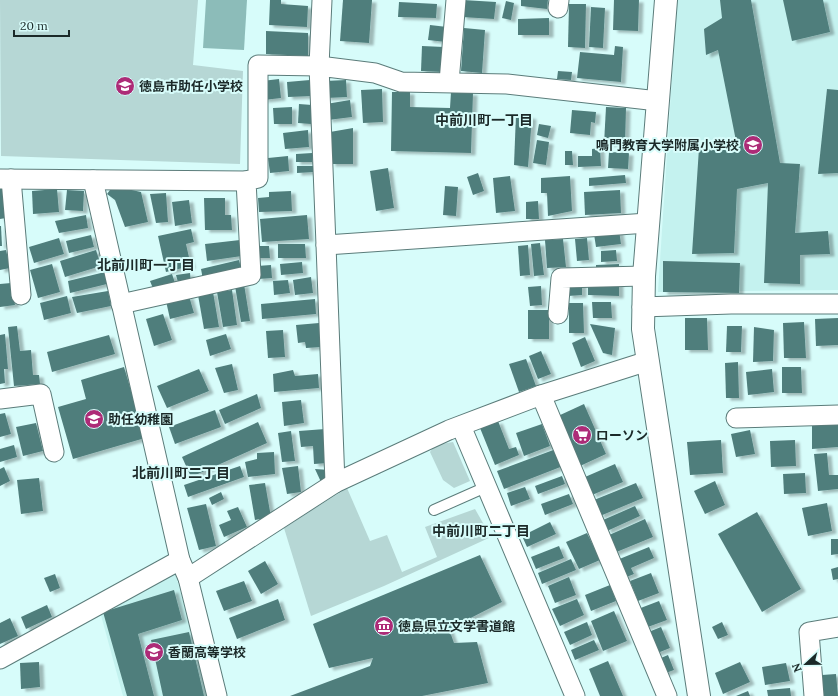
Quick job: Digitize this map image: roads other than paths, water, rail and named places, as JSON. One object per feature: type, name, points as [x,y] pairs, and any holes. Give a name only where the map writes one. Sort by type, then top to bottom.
[{"type":"street","points":[[322,0],[319,66],[335,483]]},
{"type":"street","points":[[449,82],[456,0]]},
{"type":"street","points":[[666,0],[644,276],[642,307],[643,329],[699,696]]},
{"type":"street","points":[[22,295],[5,179],[246,181],[258,178],[258,65],[319,66],[376,73],[401,82],[507,84],[658,101]]},
{"type":"street","points":[[93,180],[180,560],[188,578],[217,696]]},
{"type":"street","points":[[121,304],[251,275],[246,181]]},
{"type":"street","points":[[326,245],[648,223]]},
{"type":"street","points":[[558,314],[561,278],[644,276]]},
{"type":"street","points":[[642,307],[731,304],[838,304]]},
{"type":"street","points":[[188,578],[335,483],[461,426],[542,395],[648,361]]},
{"type":"street","points":[[0,399],[41,394],[54,452]]},
{"type":"street","points":[[542,395],[667,696]]},
{"type":"street","points":[[736,418],[838,415]]},
{"type":"street","points":[[461,426],[575,696]]},
{"type":"street","points":[[0,659],[180,560]]},
{"type":"street","points":[[814,696],[809,632],[838,627]]},
{"type":"lane","points":[[434,510],[486,487]]},
{"type":"place","name":"徳島市助任小学校","points":[[125,86]]},
{"type":"place","name":"鳴門教育大学附属小学校","points":[[753,145]]},
{"type":"place","name":"助任幼稚園","points":[[94,419]]},
{"type":"place","name":"ローソン","points":[[582,435]]},
{"type":"place","name":"徳島県立文学書道館","points":[[384,626]]},
{"type":"place","name":"香蘭高等学校","points":[[154,652]]},
{"type":"district","name":"中前川町一丁目","points":[[484,120]]},
{"type":"district","name":"北前川町一丁目","points":[[146,265]]},
{"type":"district","name":"北前川町二丁目","points":[[181,473]]},
{"type":"district","name":"中前川町二丁目","points":[[481,531]]}]
